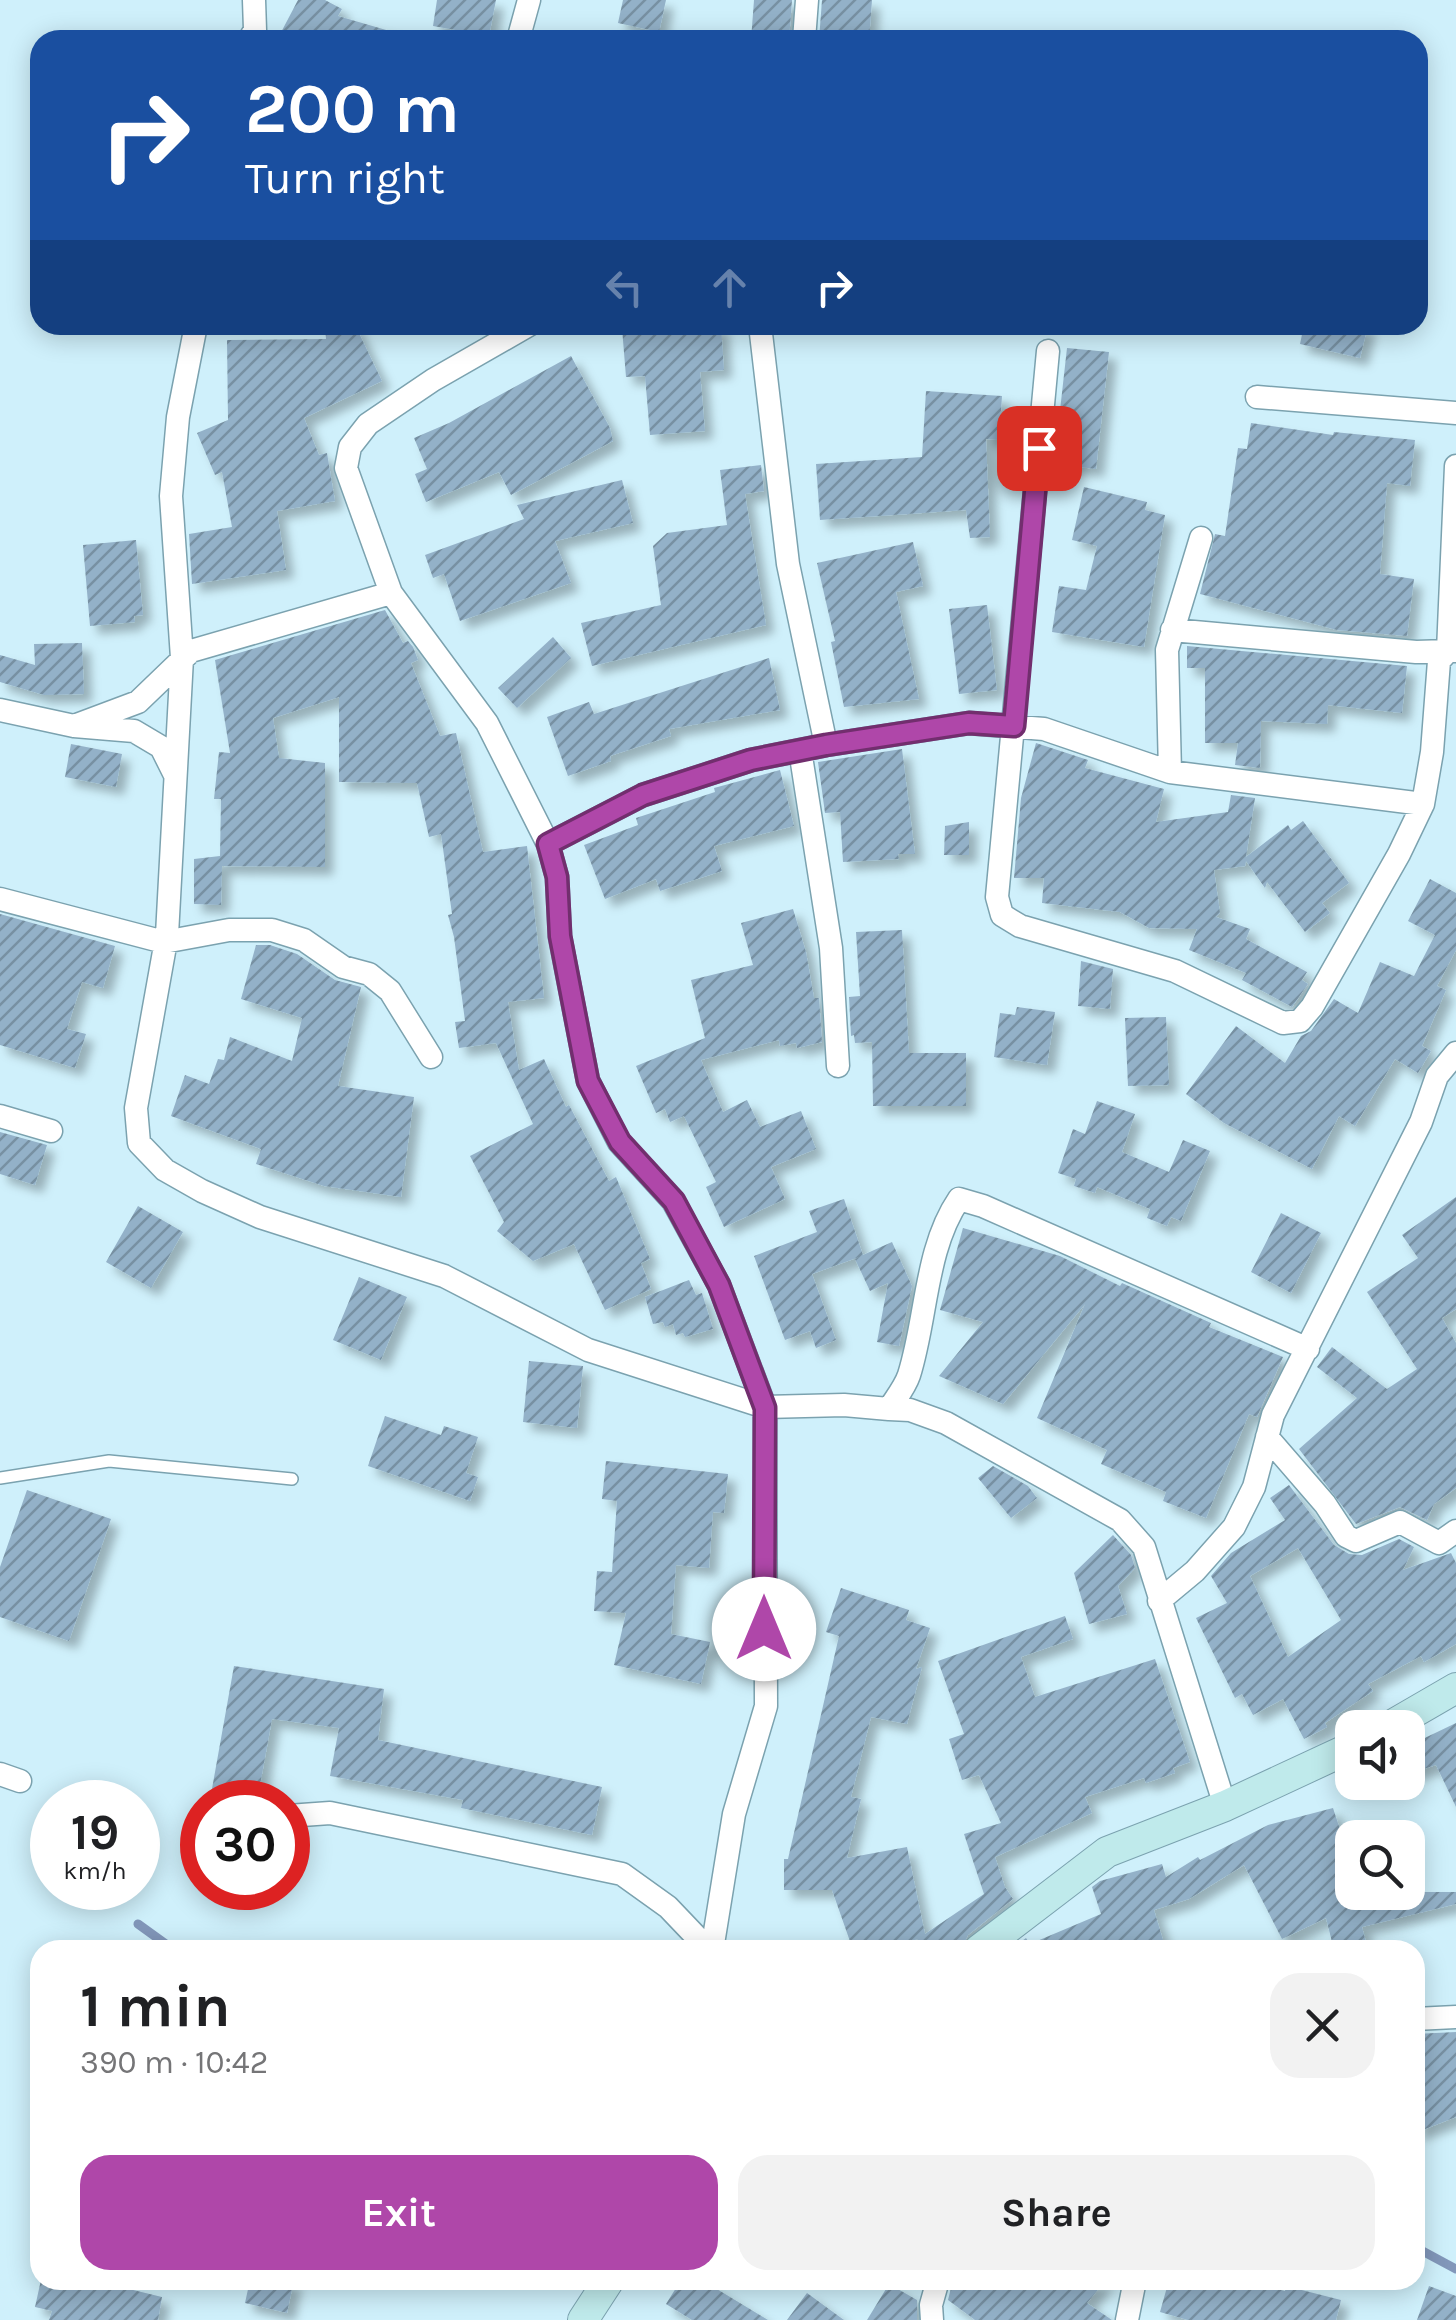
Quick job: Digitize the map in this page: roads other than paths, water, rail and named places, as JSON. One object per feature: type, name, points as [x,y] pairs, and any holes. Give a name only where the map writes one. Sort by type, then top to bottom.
[{"type":"main road","points":[[1418,1710],[1456,1688]]},
{"type":"main road","points":[[992,1940],[1107,1852],[1224,1806],[1335,1755]]},
{"type":"main road","points":[[583,2320],[602,2290]]},
{"type":"street","points":[[254,0],[255,30]]},
{"type":"street","points":[[521,30],[529,0]]},
{"type":"street","points":[[805,30],[807,0]]},
{"type":"street","points":[[194,335],[178,417],[171,496],[182,658],[167,935],[136,1108],[139,1144],[165,1170],[202,1191],[260,1216],[444,1276],[588,1350],[765,1408],[844,1405],[910,1410],[946,1423],[1120,1520],[1144,1548],[1224,1806]]},
{"type":"street","points":[[511,335],[432,380],[368,424],[350,446],[346,468],[391,592],[487,722],[548,844],[557,877],[560,936],[588,1081],[620,1142],[674,1201],[719,1285],[765,1408],[766,1706],[734,1814],[713,1940]]},
{"type":"street","points":[[761,335],[788,564],[826,745]]},
{"type":"street","points":[[1048,351],[997,897],[1002,916],[1020,926],[1175,971],[1283,1023],[1300,1021],[1312,1007],[1399,854],[1422,804],[1432,752],[1439,661],[1452,651]]},
{"type":"street","points":[[1257,397],[1456,414]]},
{"type":"street","points":[[1452,651],[1456,466]]},
{"type":"street","points":[[1170,772],[1167,650],[1201,538]]},
{"type":"street","points":[[74,726],[138,702],[191,651],[391,592]]},
{"type":"street","points":[[1172,630],[1416,652],[1452,651]]},
{"type":"street","points":[[0,710],[74,726],[134,731],[161,746],[175,775]]},
{"type":"street","points":[[548,844],[643,795],[751,760],[969,723],[1044,729],[1170,772],[1422,804]]},
{"type":"street","points":[[800,750],[831,948],[838,1066]]},
{"type":"street","points":[[0,899],[164,942],[229,930],[272,930],[304,940],[343,967],[369,974],[390,991],[432,1057]]},
{"type":"street","points":[[1159,1602],[1195,1571],[1234,1527],[1254,1487],[1273,1415],[1421,1122],[1438,1076],[1456,1053]]},
{"type":"street","points":[[0,1116],[51,1132]]},
{"type":"street","points":[[889,1410],[908,1380],[937,1252],[948,1216],[959,1199],[1308,1350]]},
{"type":"street","points":[[1267,1438],[1346,1536],[1356,1541],[1400,1522],[1439,1543],[1456,1531]]},
{"type":"street","points":[[310,1814],[330,1813],[622,1874],[668,1907],[701,1940]]},
{"type":"street","points":[[1425,2019],[1456,2016]]},
{"type":"street","points":[[932,2320],[936,2290]]},
{"type":"street","points":[[1127,2320],[1132,2290]]},
{"type":"lane","points":[[0,1478],[109,1461],[292,1479]]},
{"type":"waterway","points":[[138,1924],[160,1940]]},
{"type":"waterway","points":[[1425,2252],[1456,2269]]}]
